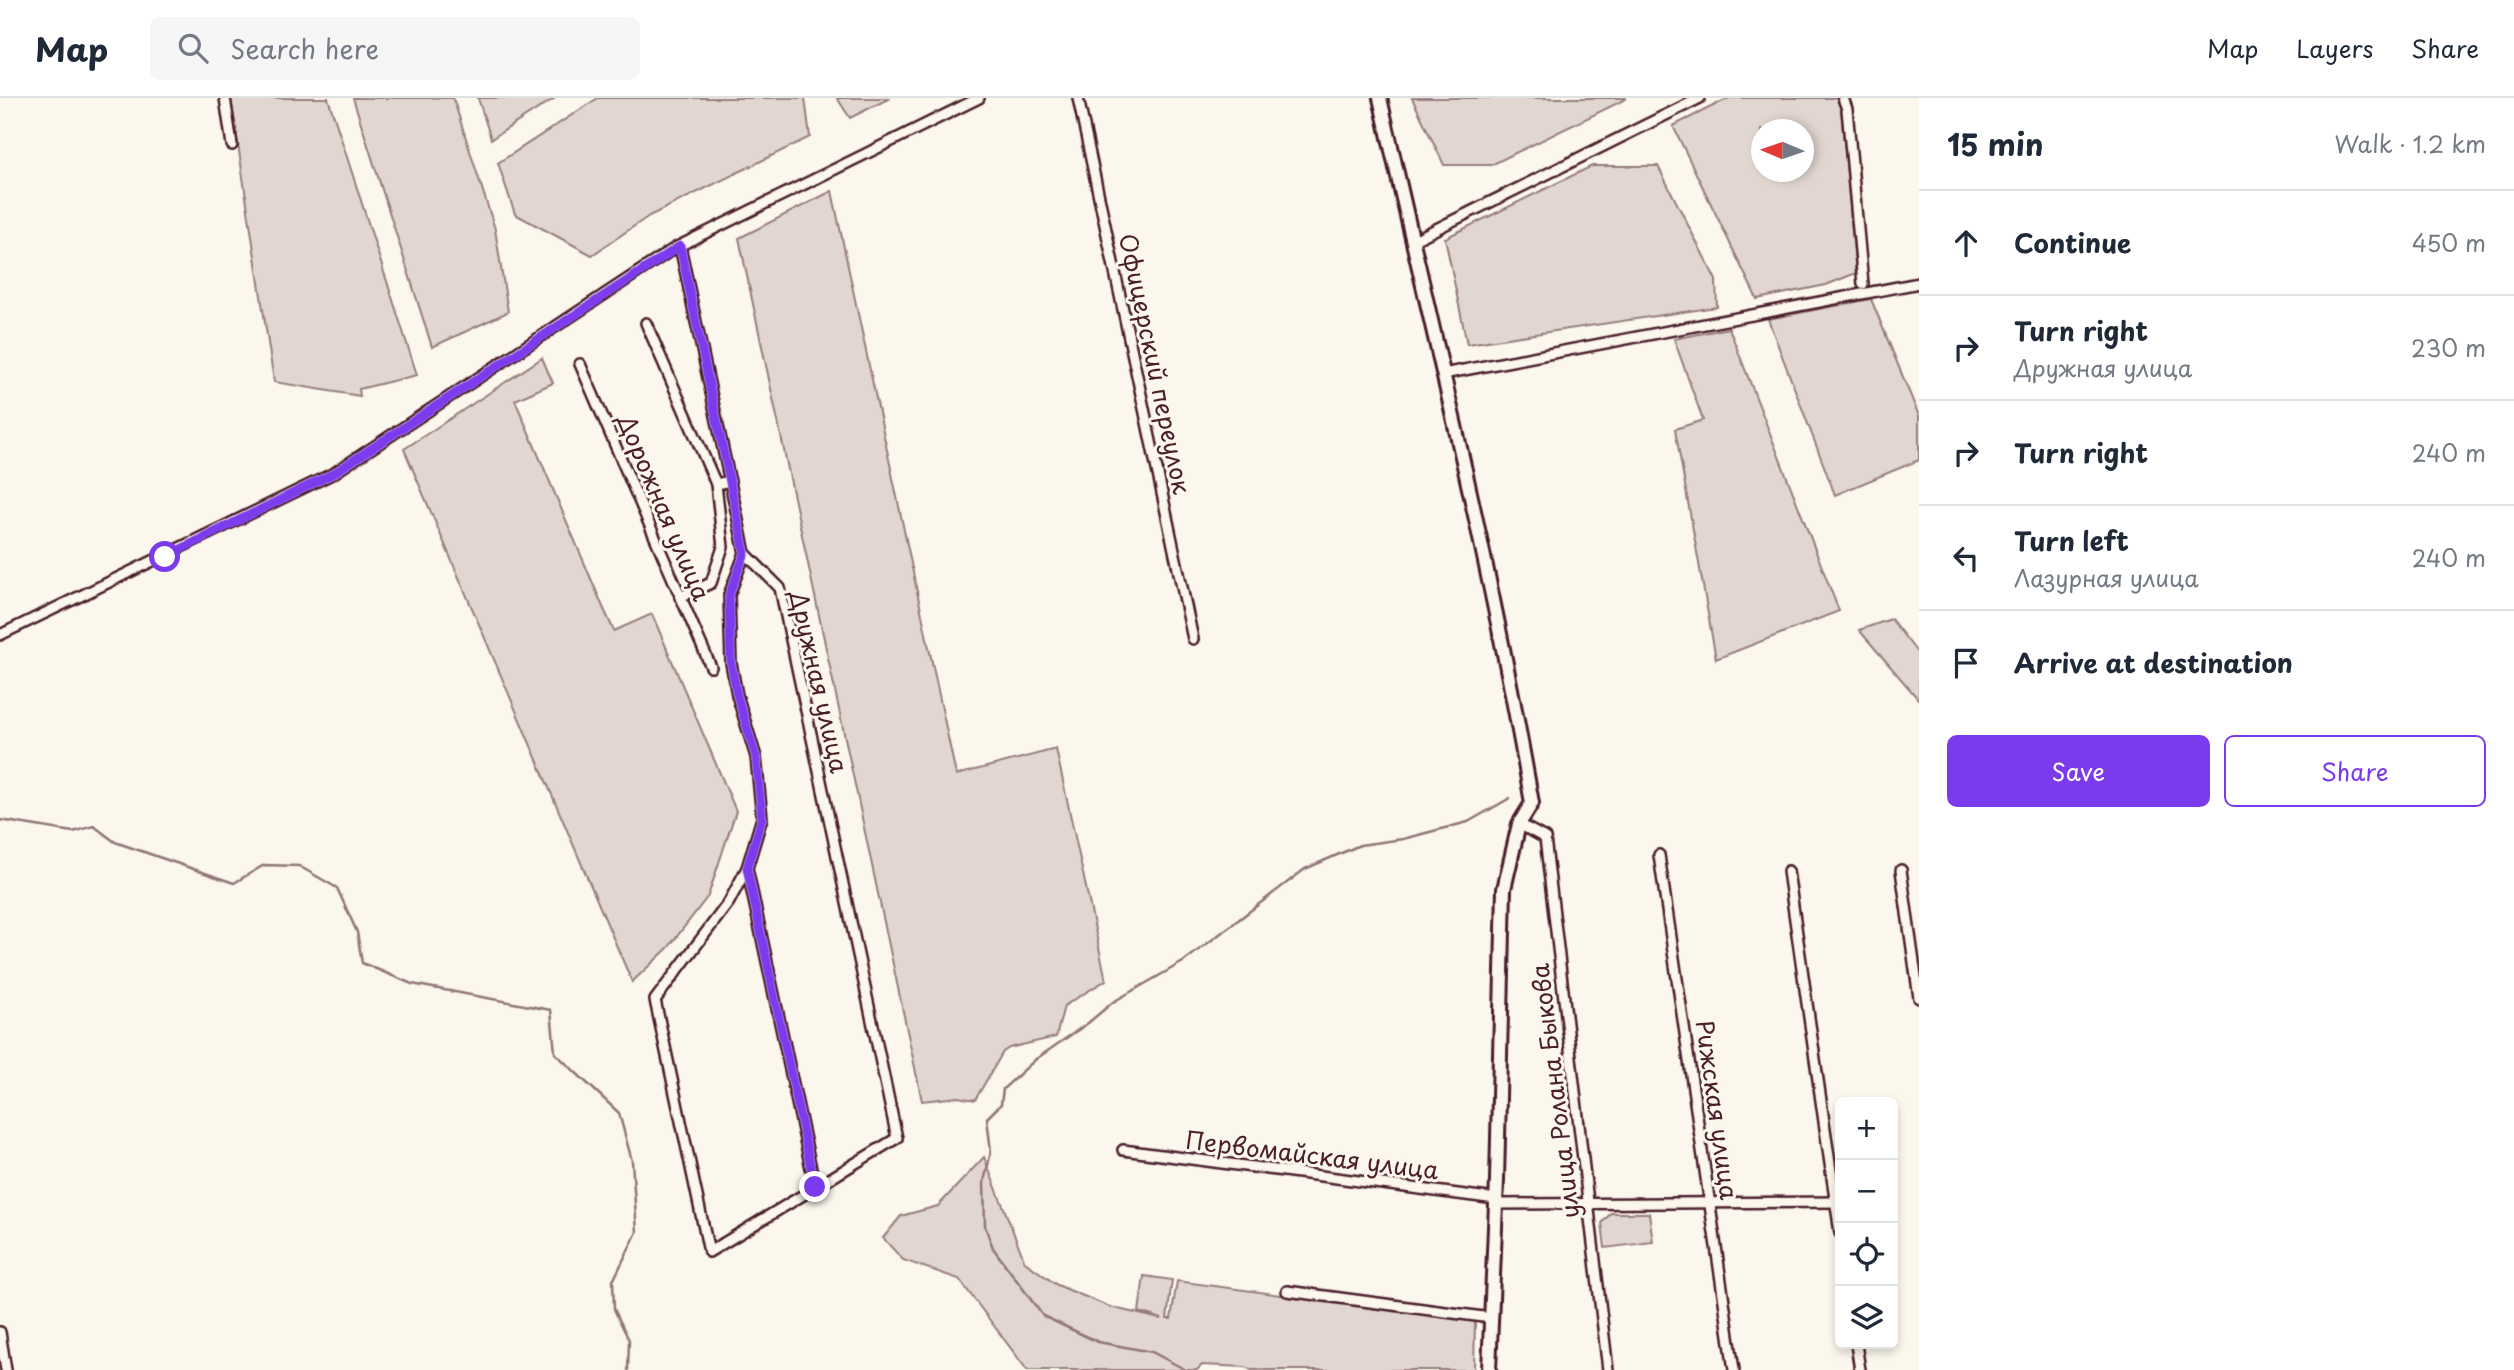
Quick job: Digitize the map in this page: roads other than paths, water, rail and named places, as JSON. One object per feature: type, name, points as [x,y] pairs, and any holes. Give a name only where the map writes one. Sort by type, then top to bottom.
[{"type":"street","points":[[225,98],[232,145]]},
{"type":"street","points":[[0,635],[334,473],[680,246],[979,98]]},
{"type":"street","name":"Офицерский переулок","points":[[1078,98],[1192,639]]},
{"type":"street","points":[[1380,98],[1507,662],[1532,803],[1519,824],[1504,889],[1489,1370]]},
{"type":"street","points":[[1412,241],[1700,98]]},
{"type":"street","points":[[1843,98],[1847,109],[1863,284]]},
{"type":"street","points":[[680,246],[745,553],[729,595],[731,663],[737,695],[756,757],[762,818],[747,868],[815,1187]]},
{"type":"street","points":[[1443,374],[1919,283]]},
{"type":"street","points":[[646,323],[716,484],[723,547],[710,583],[680,597]]},
{"type":"street","name":"Дорожная улица","points":[[580,364],[711,667]]},
{"type":"street","points":[[716,484],[730,481]]},
{"type":"street","name":"Дружная улица","points":[[745,553],[780,588],[897,1138],[709,1252],[655,1000],[729,902],[747,868]]},
{"type":"street","name":"улица Ролана Быкова","points":[[1519,824],[1545,838],[1608,1370]]},
{"type":"street","name":"Рижская улица","points":[[1659,855],[1734,1370]]},
{"type":"street","points":[[1901,870],[1919,998]]},
{"type":"street","points":[[1788,871],[1835,1182]]},
{"type":"street","name":"Первомайская улица","points":[[1123,1150],[1496,1202],[1835,1202]]},
{"type":"street","points":[[1287,1291],[1491,1318]]},
{"type":"street","points":[[0,1332],[6,1370]]},
{"type":"street","points":[[1857,1349],[1860,1370]]},
{"type":"waterway","points":[[1186,1370],[1152,1352],[1098,1342],[1043,1316],[993,1248],[985,1226],[984,1182],[991,1152],[987,1118],[1001,1104],[1003,1089],[1036,1059],[1113,1002],[1183,962],[1305,869],[1360,845],[1403,839],[1468,822],[1510,798]]},
{"type":"waterway","points":[[0,820],[73,832],[94,826],[115,842],[234,883],[264,865],[299,866],[337,888],[357,932],[362,963],[412,984],[551,1010],[555,1053],[619,1113],[632,1161],[637,1232],[613,1281],[614,1309],[629,1340],[628,1370]]}]
